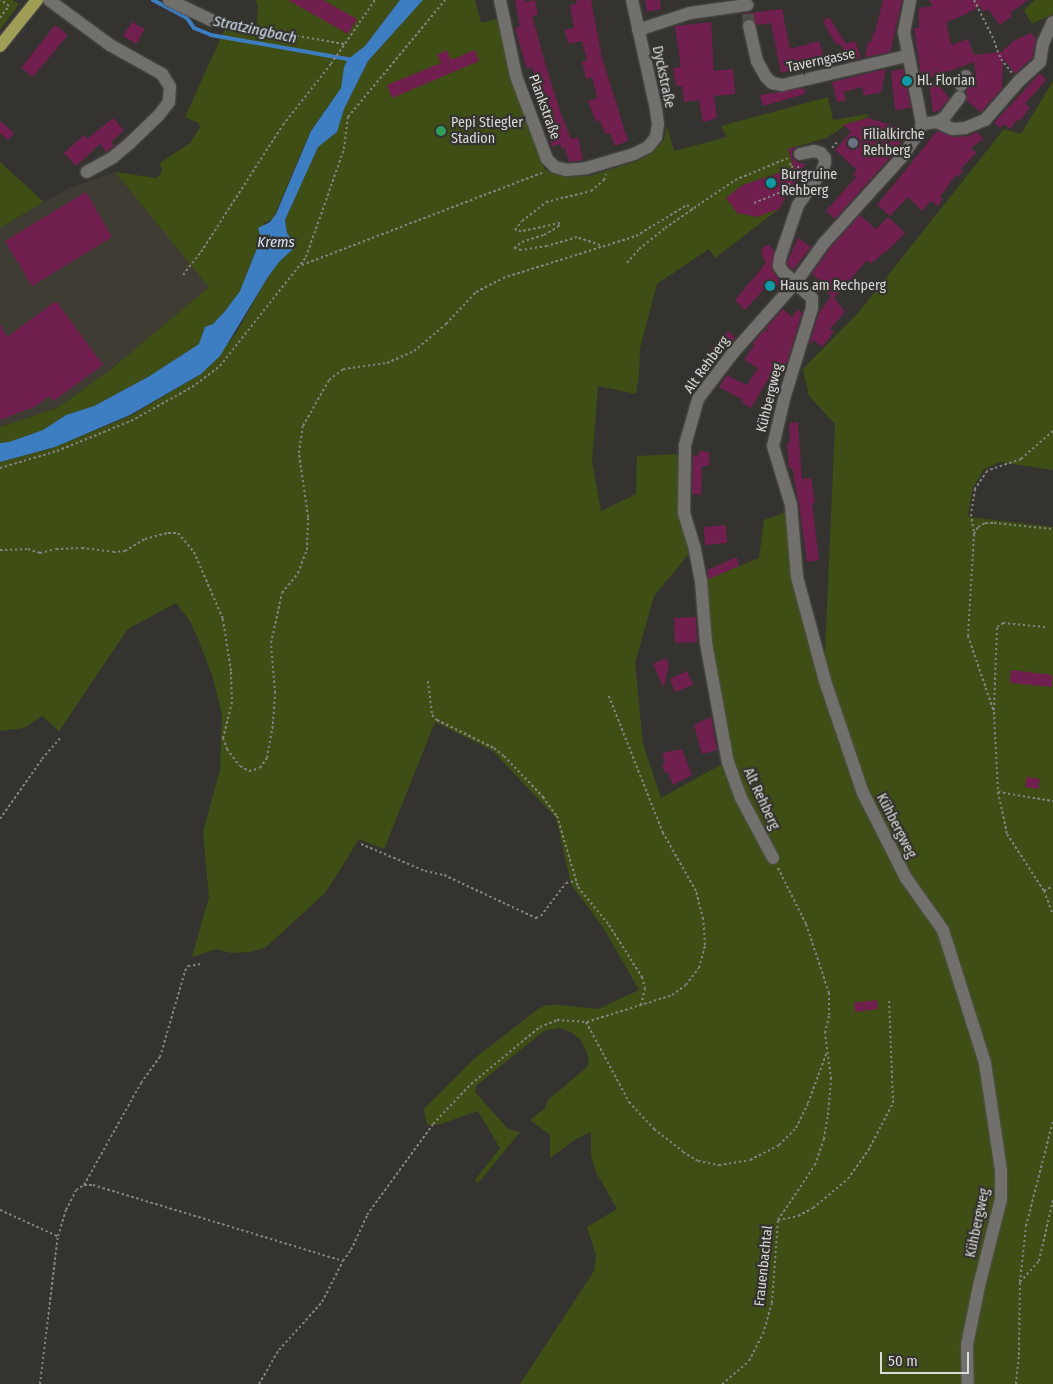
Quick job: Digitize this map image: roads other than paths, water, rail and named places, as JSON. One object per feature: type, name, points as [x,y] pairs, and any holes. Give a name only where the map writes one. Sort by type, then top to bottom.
[{"type":"main road","points":[[0,46],[37,0]]},
{"type":"street","points":[[49,0],[110,45],[162,74],[170,87],[169,102],[159,115],[130,143],[87,172]]},
{"type":"street","points":[[169,0],[211,20]]},
{"type":"street","name":"Plankstraße","points":[[500,0],[516,76],[547,159],[552,165],[566,170],[609,162]]},
{"type":"street","name":"Dyckstraße","points":[[609,162],[648,147],[656,137],[658,124],[632,0]]},
{"type":"street","points":[[910,0],[904,32],[907,56],[922,124],[937,122],[944,118],[962,86]]},
{"type":"street","points":[[638,30],[690,14],[748,11]]},
{"type":"street","name":"Taverngasse","points":[[748,11],[757,61],[766,77],[772,83],[782,85],[907,56]]},
{"type":"street","points":[[937,122],[953,129],[965,128],[985,120],[1019,81],[1040,62],[1044,43],[1053,22]]},
{"type":"street","name":"Alt Rehberg","points":[[773,858],[741,798],[728,763],[706,643],[701,581],[695,549],[684,512],[685,445],[698,399],[732,354],[796,282],[824,243],[902,157],[922,124]]},
{"type":"street","name":"Kühbergweg","points":[[794,157],[814,151],[820,153],[825,158],[822,171],[798,204],[779,266],[812,298],[812,308],[785,396],[773,446],[791,505],[797,577],[824,681],[863,793],[906,878],[943,930],[984,1063],[1001,1170],[1001,1199],[979,1286],[967,1345],[968,1384]]},
{"type":"water","name":"Krems","points":[[400,0],[423,0],[368,61],[344,109],[337,132],[318,147],[285,220],[287,233],[294,243],[293,249],[279,262],[268,277],[220,356],[201,374],[130,415],[55,447],[0,462],[0,443],[9,442],[43,430],[66,415],[94,406],[148,377],[199,344],[205,327],[213,324],[240,291],[261,238],[258,228],[270,222],[276,214],[311,131],[341,88],[344,67],[348,59],[365,46]]},
{"type":"waterway","name":"Stratzingbach","points":[[153,0],[187,18],[194,28],[211,35],[353,60]]},
{"type":"tunnel","points":[[748,14],[749,26]]},
{"type":"place","name":"Hl. Florian","points":[[907,81]]},
{"type":"place","name":"Pepi Stiegler Stadion","points":[[441,131]]},
{"type":"place","name":"Filialkirche Rehberg","points":[[853,143]]},
{"type":"place","name":"Burgruine Rehberg","points":[[771,183]]},
{"type":"place","name":"Haus am Rechperg","points":[[770,286]]}]
